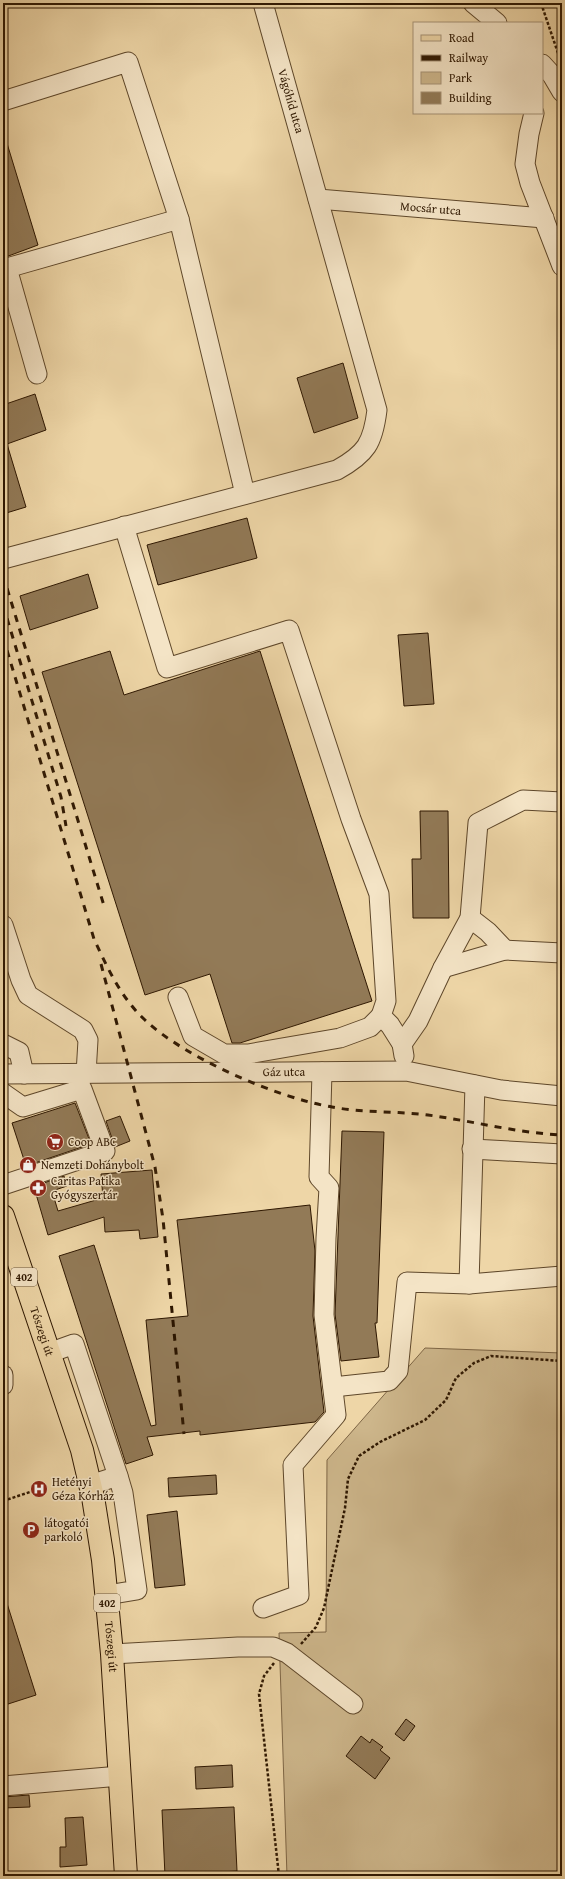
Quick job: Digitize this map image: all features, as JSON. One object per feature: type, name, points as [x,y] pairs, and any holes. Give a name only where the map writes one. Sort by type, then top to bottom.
[{"type":"main road","name":"Tószegi út","points":[[3,1216],[82,1450],[90,1485],[103,1560],[107,1595],[126,1876]]},
{"type":"street","name":"Vágóhíd utca","points":[[3,559],[337,470],[353,461],[366,448],[374,434],[377,410],[263,3]]},
{"type":"street","points":[[473,3],[496,22]]},
{"type":"street","points":[[3,101],[128,62],[179,219],[245,494]]},
{"type":"street","points":[[543,65],[552,75],[562,92]]},
{"type":"street","points":[[534,114],[529,134],[525,164],[530,183],[562,266]]},
{"type":"street","name":"Mocsár utca","points":[[318,198],[544,218]]},
{"type":"street","points":[[38,374],[7,268],[179,219]]},
{"type":"street","points":[[124,526],[167,668],[289,630],[351,819],[379,894],[386,1001],[381,1016],[370,1027],[340,1038],[248,1054],[224,1054],[193,1036],[178,997]]},
{"type":"street","points":[[402,1044],[418,1021],[443,968],[470,918],[478,823],[523,800],[562,802]]},
{"type":"street","points":[[470,918],[488,932],[506,950]]},
{"type":"street","points":[[3,924],[20,980],[28,995],[83,1030],[88,1040],[84,1082],[104,1151],[3,1185]]},
{"type":"street","points":[[443,968],[506,950],[562,953]]},
{"type":"street","points":[[381,1016],[390,1025],[402,1044],[406,1071]]},
{"type":"street","points":[[3,1044],[19,1052],[24,1074]]},
{"type":"street","name":"Gáz utca","points":[[3,1074],[24,1074],[84,1082],[322,1072],[406,1071],[501,1090],[562,1096]]},
{"type":"street","points":[[263,1608],[300,1595],[293,1465],[336,1415],[324,1315],[329,1188],[319,1178],[322,1072]]},
{"type":"street","points":[[3,1093],[23,1107],[84,1082]]},
{"type":"street","points":[[469,1284],[475,1085]]},
{"type":"street","points":[[472,1149],[562,1154]]},
{"type":"street","points":[[333,1387],[389,1381],[398,1371],[407,1282],[469,1284],[562,1276]]},
{"type":"street","points":[[49,1353],[74,1344],[123,1492],[137,1590],[107,1595]]},
{"type":"street","points":[[3,1375],[3,1385]]},
{"type":"street","points":[[90,1485],[118,1476]]},
{"type":"street","points":[[112,1654],[263,1646],[273,1647],[287,1653],[353,1704]]},
{"type":"street","points":[[3,1786],[120,1776]]},
{"type":"path","points":[[541,3],[562,65]]},
{"type":"path","points":[[279,1876],[259,1694],[264,1676],[274,1662],[301,1643],[316,1627],[324,1608],[345,1508],[348,1479],[359,1456],[380,1442],[425,1420],[446,1400],[456,1378],[474,1363],[491,1356],[562,1361]]},
{"type":"path","points":[[3,1501],[45,1487]]},
{"type":"green space","points":[[425,1348],[562,1353],[562,1876],[287,1876],[279,1633],[326,1632],[327,1460]]},
{"type":"building","points":[[3,140],[6,140],[38,245],[3,258]]},
{"type":"building","points":[[343,363],[358,418],[314,433],[297,378]]},
{"type":"building","points":[[35,394],[46,430],[7,444],[26,507],[3,514],[3,405]]},
{"type":"building","points":[[247,518],[257,558],[158,585],[147,545]]},
{"type":"building","points":[[88,574],[98,608],[30,630],[20,596]]},
{"type":"building","points":[[428,633],[434,704],[404,706],[398,635]]},
{"type":"building","points":[[110,651],[124,695],[260,651],[372,1001],[240,1043],[232,1043],[210,974],[145,995],[42,672]]},
{"type":"building","points":[[420,811],[448,811],[449,918],[413,918],[412,859],[421,859]]},
{"type":"building","name":"Coop ABC","points":[[75,1103],[91,1144],[26,1166],[12,1123]]},
{"type":"building","points":[[120,1116],[130,1141],[115,1147],[106,1121]]},
{"type":"building","points":[[342,1131],[384,1132],[377,1323],[375,1323],[379,1357],[341,1361],[335,1314]]},
{"type":"building","points":[[152,1170],[158,1237],[140,1239],[139,1230],[105,1232],[104,1217],[48,1235],[36,1194],[32,1187],[64,1176],[67,1186],[52,1191],[58,1211],[103,1198],[101,1174]]},
{"type":"building","points":[[310,1205],[315,1251],[313,1316],[324,1412],[315,1422],[200,1435],[200,1431],[147,1437],[153,1455],[126,1464],[59,1256],[94,1245],[151,1426],[156,1425],[146,1320],[188,1316],[177,1220]]},
{"type":"building","points":[[216,1475],[217,1494],[169,1497],[168,1478]]},
{"type":"building","points":[[177,1511],[185,1585],[155,1588],[147,1515]]},
{"type":"building","points":[[3,1597],[5,1597],[36,1695],[5,1705],[3,1698]]},
{"type":"building","points":[[406,1719],[415,1726],[404,1741],[395,1734]]},
{"type":"building","points":[[361,1736],[370,1743],[372,1739],[383,1747],[380,1750],[390,1758],[375,1779],[346,1756]]},
{"type":"building","points":[[232,1765],[233,1787],[196,1789],[195,1767]]},
{"type":"building","points":[[29,1795],[30,1807],[3,1808],[3,1797]]},
{"type":"building","points":[[234,1807],[237,1871],[187,1874],[187,1876],[165,1876],[162,1810]]},
{"type":"building","points":[[83,1817],[87,1865],[60,1867],[60,1847],[66,1847],[65,1818]]},
{"type":"railway","points":[[3,575],[105,909]]},
{"type":"railway","points":[[3,605],[61,797],[66,826]]},
{"type":"railway","points":[[3,637],[94,939],[122,992],[136,1011],[145,1020],[162,1034],[208,1062],[260,1086],[310,1102],[344,1109],[428,1115],[528,1132],[562,1135]]},
{"type":"railway","points":[[101,964],[155,1167],[163,1219],[184,1434]]},
{"type":"place","name":"Coop ABC","points":[[55,1142]]},
{"type":"place","name":"Nemzeti Dohánybolt","points":[[28,1165]]},
{"type":"place","name":"Caritas Patika Gyógyszertár","points":[[38,1188]]},
{"type":"place","name":"Hetényi Géza Kórház","points":[[39,1489]]},
{"type":"place","name":"látogatói parkoló","points":[[31,1530]]}]
